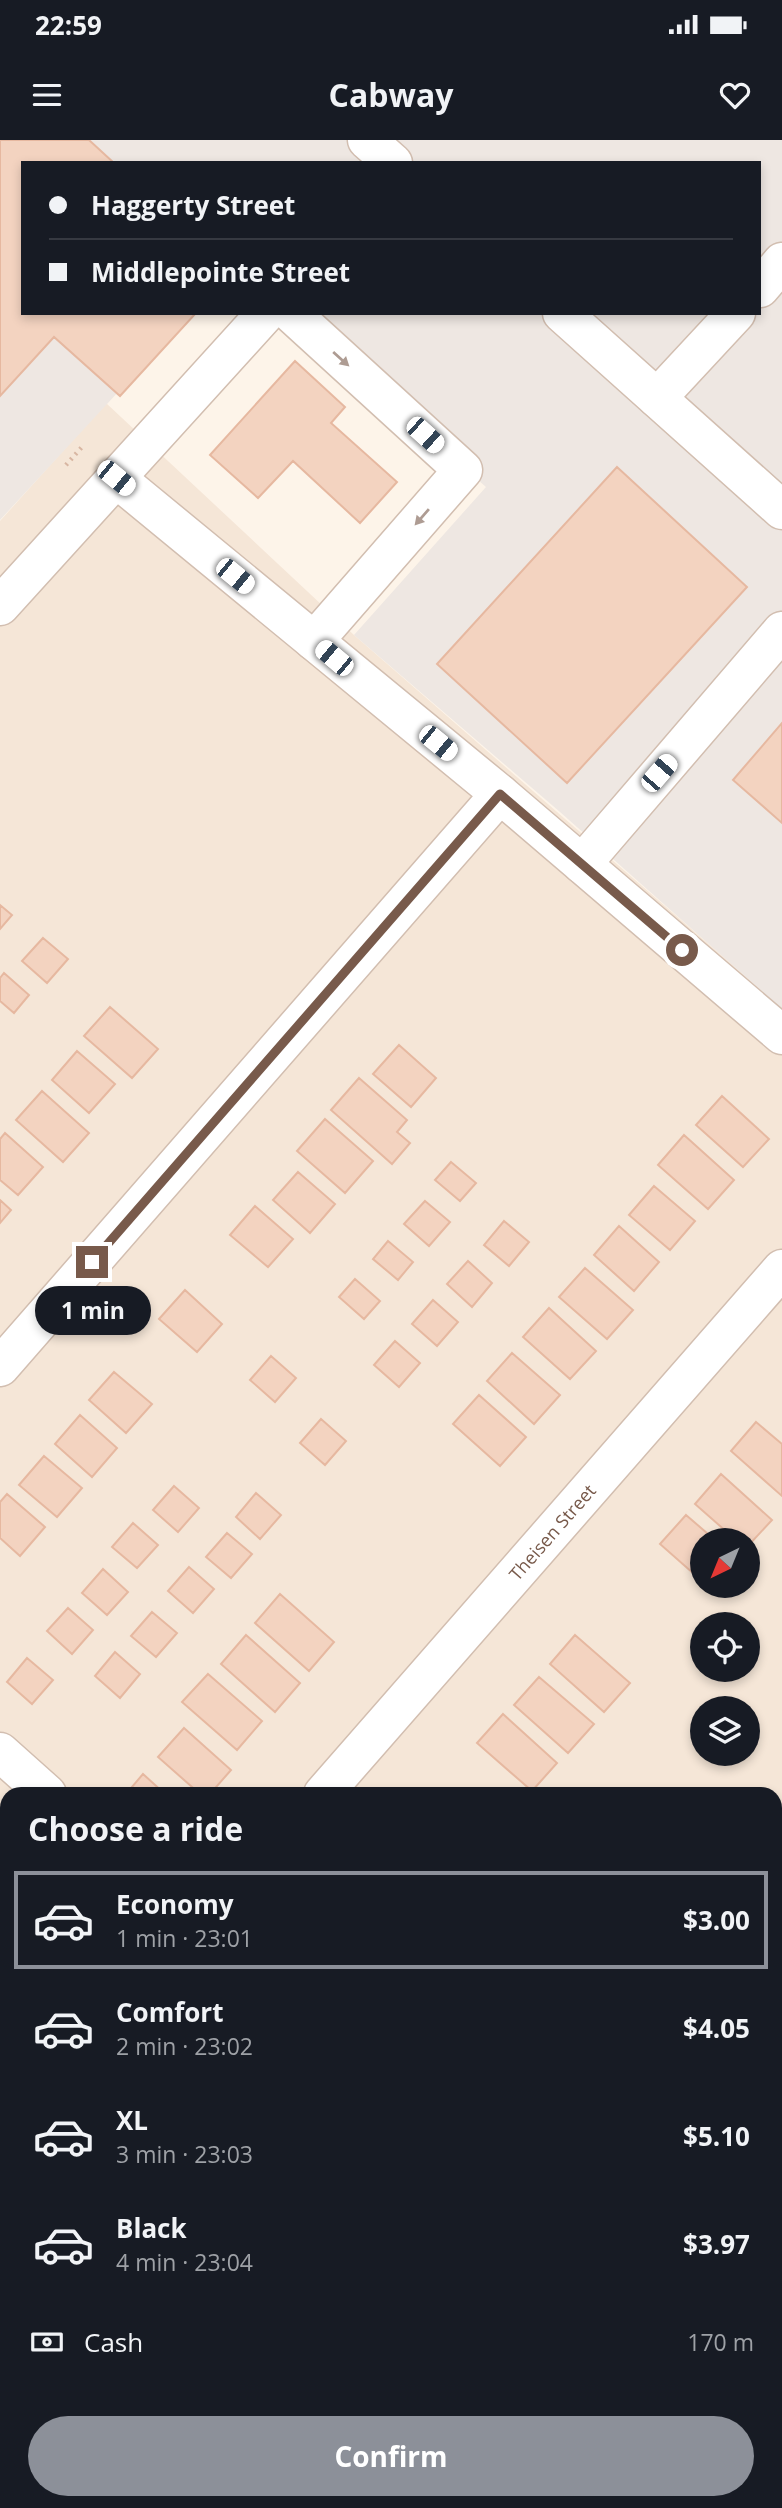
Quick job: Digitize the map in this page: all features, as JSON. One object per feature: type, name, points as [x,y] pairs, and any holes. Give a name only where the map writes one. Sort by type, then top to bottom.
[{"type":"street","points":[[761,287],[782,262]]},
{"type":"street","points":[[0,606],[264,315]]},
{"type":"street","points":[[293,315],[463,470],[314,641]]},
{"type":"street","points":[[564,315],[782,510]]},
{"type":"street","points":[[657,398],[734,315]]},
{"type":"street","points":[[116,478],[500,794],[782,1035]]},
{"type":"street","points":[[582,864],[782,631]]},
{"type":"street","points":[[0,1367],[500,794]]},
{"type":"street","name":"Theisen Street","points":[[329,1787],[782,1269]]},
{"type":"street","points":[[0,1752],[39,1787]]},
{"type":"path","points":[[66,465],[82,447]]},
{"type":"shaded area","points":[[0,140],[782,140],[782,1009],[560,812],[354,635],[486,487],[289,315],[761,315],[761,161],[21,161],[21,315],[189,315],[0,520]]},
{"type":"shaded area","points":[[106,403],[354,635],[782,1008],[782,1787],[0,1787],[0,521]]},
{"type":"building","points":[[0,140],[89,140],[112,161],[21,161],[21,315],[194,315],[120,396],[54,337],[0,396]]},
{"type":"building","points":[[295,361],[345,407],[331,423],[397,482],[360,523],[293,461],[258,498],[210,455]]},
{"type":"building","points":[[617,467],[747,587],[567,783],[437,664]]},
{"type":"building","points":[[782,723],[782,823],[733,780]]},
{"type":"building","points":[[0,905],[12,915],[0,929]]},
{"type":"building","points":[[43,938],[68,959],[47,983],[22,961]]},
{"type":"building","points":[[4,973],[29,995],[14,1013],[0,1001],[0,978]]},
{"type":"building","points":[[110,1007],[158,1049],[132,1078],[84,1036]]},
{"type":"building","points":[[399,1045],[436,1078],[411,1107],[373,1074]]},
{"type":"building","points":[[77,1051],[115,1084],[89,1113],[52,1080]]},
{"type":"building","points":[[359,1078],[407,1120],[397,1132],[410,1143],[392,1164],[331,1110]]},
{"type":"building","points":[[42,1091],[89,1133],[63,1162],[16,1120]]},
{"type":"building","points":[[722,1096],[769,1139],[743,1167],[696,1125]]},
{"type":"building","points":[[325,1119],[373,1161],[345,1193],[297,1151]]},
{"type":"building","points":[[5,1133],[43,1167],[18,1195],[0,1180],[0,1139]]},
{"type":"building","points":[[684,1135],[734,1180],[708,1209],[658,1165]]},
{"type":"building","points":[[451,1162],[476,1183],[460,1201],[435,1180]]},
{"type":"building","points":[[298,1172],[335,1204],[310,1233],[273,1200]]},
{"type":"building","points":[[654,1186],[695,1221],[670,1250],[629,1215]]},
{"type":"building","points":[[0,1200],[11,1210],[0,1223]]},
{"type":"building","points":[[425,1201],[450,1222],[429,1246],[404,1224]]},
{"type":"building","points":[[255,1206],[293,1239],[268,1267],[230,1235]]},
{"type":"building","points":[[504,1221],[529,1242],[509,1266],[484,1245]]},
{"type":"building","points":[[619,1226],[659,1262],[634,1291],[594,1255]]},
{"type":"building","points":[[388,1241],[413,1262],[398,1280],[373,1259]]},
{"type":"building","points":[[468,1261],[492,1283],[472,1307],[447,1284]]},
{"type":"building","points":[[585,1268],[633,1310],[607,1339],[559,1297]]},
{"type":"building","points":[[355,1279],[380,1301],[364,1319],[339,1297]]},
{"type":"building","points":[[185,1290],[222,1324],[197,1352],[159,1319]]},
{"type":"building","points":[[433,1300],[458,1322],[437,1346],[412,1324]]},
{"type":"building","points":[[549,1308],[596,1351],[570,1379],[523,1337]]},
{"type":"building","points":[[395,1341],[420,1363],[399,1387],[374,1365]]},
{"type":"building","points":[[512,1353],[560,1395],[534,1424],[487,1381]]},
{"type":"building","points":[[271,1356],[296,1378],[275,1402],[250,1380]]},
{"type":"building","points":[[114,1372],[152,1404],[126,1433],[89,1400]]},
{"type":"building","points":[[479,1395],[526,1437],[500,1466],[453,1424]]},
{"type":"building","points":[[80,1415],[117,1448],[92,1477],[55,1444]]},
{"type":"building","points":[[321,1419],[346,1441],[325,1465],[300,1443]]},
{"type":"building","points":[[756,1422],[782,1444],[782,1496],[731,1451]]},
{"type":"building","points":[[44,1456],[82,1488],[57,1517],[19,1485]]},
{"type":"building","points":[[721,1474],[772,1520],[760,1533],[760,1528],[722,1528],[695,1504]]},
{"type":"building","points":[[174,1486],[199,1508],[178,1532],[153,1510]]},
{"type":"building","points":[[256,1493],[281,1515],[260,1539],[236,1517]]},
{"type":"building","points":[[7,1494],[45,1527],[20,1556],[0,1538],[0,1502]]},
{"type":"building","points":[[686,1515],[701,1528],[690,1528],[690,1570],[660,1544]]},
{"type":"building","points":[[133,1523],[158,1545],[137,1568],[112,1547]]},
{"type":"building","points":[[227,1533],[252,1554],[231,1578],[206,1557]]},
{"type":"building","points":[[189,1567],[214,1589],[193,1613],[168,1591]]},
{"type":"building","points":[[103,1569],[128,1592],[107,1615],[82,1593]]},
{"type":"building","points":[[280,1594],[334,1642],[309,1671],[255,1623]]},
{"type":"building","points":[[68,1608],[93,1630],[72,1654],[47,1631]]},
{"type":"building","points":[[152,1612],[177,1633],[156,1657],[131,1636]]},
{"type":"building","points":[[246,1635],[300,1683],[275,1712],[221,1664]]},
{"type":"building","points":[[575,1635],[630,1683],[604,1712],[550,1664]]},
{"type":"building","points":[[115,1652],[140,1674],[120,1698],[95,1676]]},
{"type":"building","points":[[27,1658],[53,1680],[32,1704],[7,1682]]},
{"type":"building","points":[[208,1674],[262,1721],[237,1750],[182,1702]]},
{"type":"building","points":[[539,1677],[594,1724],[568,1753],[514,1705]]},
{"type":"building","points":[[503,1714],[557,1763],[536,1787],[527,1787],[477,1743]]},
{"type":"building","points":[[184,1728],[231,1770],[216,1787],[192,1787],[158,1757]]},
{"type":"building","points":[[143,1774],[157,1787],[132,1787]]},
{"type":"route","points":[[92,1262],[500,794],[682,950]]}]
